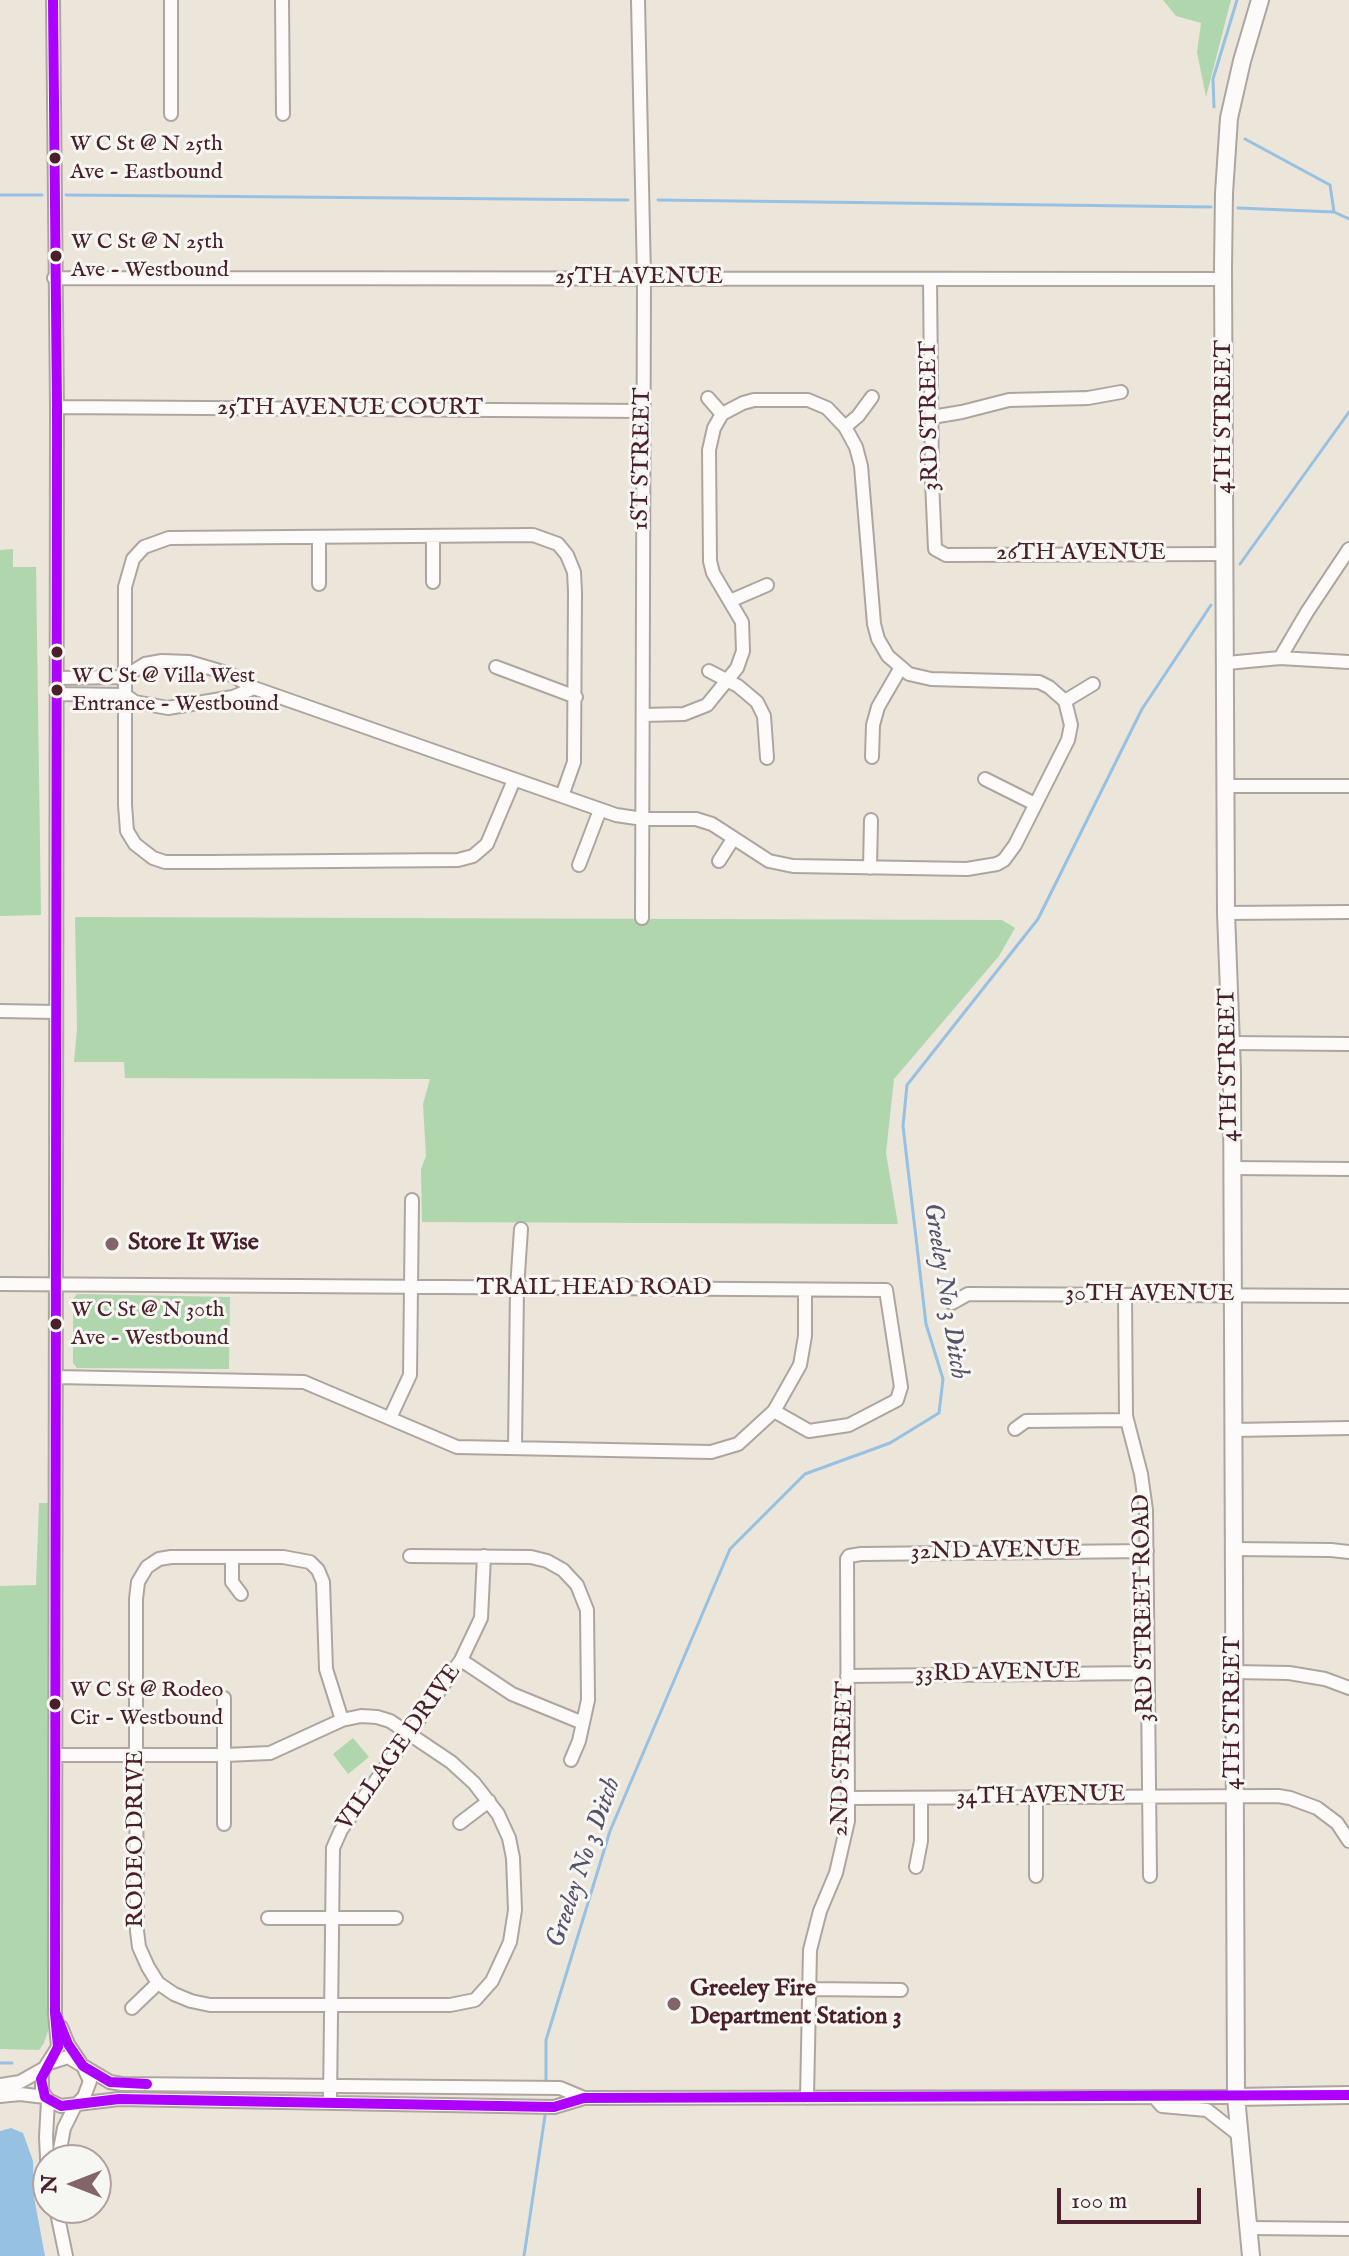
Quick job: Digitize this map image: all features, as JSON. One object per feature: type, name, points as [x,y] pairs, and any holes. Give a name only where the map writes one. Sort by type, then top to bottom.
[{"type":"main road","name":"4TH STREET","points":[[1251,2256],[1236,2097],[1232,1168],[1226,913],[1223,279],[1228,136],[1232,106],[1260,0]]},
{"type":"main road","points":[[1236,2097],[1349,2095]]},
{"type":"street","points":[[46,2144],[47,2098],[41,2079],[58,2047],[55,2013],[57,407],[53,0]]},
{"type":"street","points":[[171,0],[171,114]]},
{"type":"street","points":[[282,0],[283,114]]},
{"type":"street","name":"1ST STREET","points":[[638,0],[644,278],[642,918]]},
{"type":"street","name":"25TH AVENUE","points":[[54,278],[1223,279]]},
{"type":"street","name":"3RD STREET","points":[[930,279],[933,533],[935,549],[939,551]]},
{"type":"street","points":[[932,417],[1009,400],[1088,398],[1121,392]]},
{"type":"street","points":[[845,427],[872,397]]},
{"type":"street","points":[[708,398],[722,414]]},
{"type":"street","points":[[57,678],[124,677],[145,664],[177,661],[220,671],[254,688],[600,810],[624,817],[696,819],[712,824],[769,861],[782,865],[967,869],[997,864],[1015,845],[1070,734],[1071,720],[1065,701],[1049,687],[1029,680],[931,679],[900,669],[888,656],[874,624],[861,466],[856,447],[845,427],[827,408],[808,400],[754,400],[722,414],[714,428],[709,450],[710,561],[713,573],[742,622],[744,643],[737,668],[700,709],[684,714],[643,715]]},
{"type":"street","name":"25TH AVENUE COURT","points":[[57,407],[644,411]]},
{"type":"street","points":[[514,780],[487,844],[473,856],[458,860],[165,862],[145,854],[127,831],[125,587],[133,559],[144,547],[169,538],[533,535],[558,544],[574,572],[576,697],[574,762],[562,796]]},
{"type":"street","points":[[433,536],[433,582]]},
{"type":"street","points":[[319,537],[319,584]]},
{"type":"street","points":[[1280,658],[1349,549]]},
{"type":"street","name":"26TH AVENUE","points":[[939,551],[946,555],[1225,554]]},
{"type":"street","points":[[730,601],[767,585]]},
{"type":"street","points":[[1227,663],[1280,658],[1349,662]]},
{"type":"street","points":[[496,667],[576,697]]},
{"type":"street","points":[[872,757],[875,715],[900,669]]},
{"type":"street","points":[[709,671],[757,702],[764,716],[767,758]]},
{"type":"street","points":[[1065,701],[1093,684]]},
{"type":"street","points":[[57,694],[125,695],[150,706],[183,707],[233,697],[254,688]]},
{"type":"street","points":[[985,779],[1035,804]]},
{"type":"street","points":[[1227,786],[1349,786]]},
{"type":"street","points":[[579,865],[600,810]]},
{"type":"street","points":[[870,868],[871,820]]},
{"type":"street","points":[[719,861],[733,839]]},
{"type":"street","points":[[1226,913],[1349,912]]},
{"type":"street","points":[[0,1011],[56,1012]]},
{"type":"street","points":[[1231,1043],[1349,1044]]},
{"type":"street","points":[[1232,1168],[1349,1169]]},
{"type":"street","points":[[390,1418],[410,1375],[412,1200]]},
{"type":"street","points":[[515,1447],[521,1229]]},
{"type":"street","name":"TRAIL HEAD ROAD","points":[[0,1284],[886,1290],[900,1394],[897,1400],[849,1425],[809,1431],[774,1411]]},
{"type":"street","points":[[56,1377],[304,1382],[457,1447],[711,1452],[738,1444],[774,1411],[800,1365],[805,1336],[805,1290]]},
{"type":"street","name":"30TH AVENUE","points":[[952,1303],[968,1294],[1349,1296]]},
{"type":"street","name":"3RD STREET ROAD","points":[[1125,1295],[1127,1420],[1141,1474],[1146,1510],[1150,1876]]},
{"type":"street","points":[[1015,1429],[1026,1421],[1127,1420]]},
{"type":"street","points":[[1233,1430],[1349,1428]]},
{"type":"street","points":[[1233,1549],[1349,1552]]},
{"type":"street","name":"32ND AVENUE","points":[[847,1559],[861,1554],[1147,1551]]},
{"type":"street","points":[[410,1556],[531,1557],[563,1570],[575,1583],[587,1610],[588,1700],[571,1760]]},
{"type":"street","name":"VILLAGE DRIVE","points":[[330,2101],[333,1848],[341,1830],[461,1660],[481,1618],[484,1556]]},
{"type":"street","points":[[232,1557],[232,1582],[241,1594]]},
{"type":"street","name":"RODEO DRIVE","points":[[158,1983],[138,1941],[136,1599],[140,1577],[147,1567],[159,1559],[299,1558],[310,1562],[318,1570],[325,1595],[326,1669],[342,1720]]},
{"type":"street","name":"2ND STREET","points":[[807,2098],[810,1950],[820,1911],[836,1873],[848,1821],[847,1559]]},
{"type":"street","points":[[461,1660],[512,1694],[583,1723]]},
{"type":"street","points":[[1234,1672],[1289,1673],[1325,1679],[1349,1688]]},
{"type":"street","name":"33RD AVENUE","points":[[847,1676],[1148,1673]]},
{"type":"street","points":[[224,1698],[224,1824]]},
{"type":"street","points":[[56,1755],[270,1753],[342,1720],[377,1717],[410,1734],[451,1762],[474,1783],[498,1814],[509,1838],[515,1910],[506,1954],[492,1981],[475,2000],[461,2004],[210,2005],[174,1994],[158,1983],[132,2008]]},
{"type":"street","name":"34TH AVENUE","points":[[848,1798],[1278,1796],[1306,1803],[1329,1816],[1349,1841]]},
{"type":"street","points":[[1036,1797],[1036,1876]]},
{"type":"street","points":[[916,1867],[921,1841],[921,1798]]},
{"type":"street","points":[[460,1823],[489,1801]]},
{"type":"street","points":[[268,1918],[396,1918]]},
{"type":"street","points":[[809,1989],[901,1990]]},
{"type":"street","points":[[55,2013],[68,2044],[90,2081],[84,2097],[77,2103],[64,2128],[61,2144]]},
{"type":"street","points":[[0,2085],[20,2082],[61,2057],[82,2064],[110,2082],[122,2084],[554,2087],[584,2098]]},
{"type":"street","points":[[0,2096],[20,2094],[47,2098],[61,2106],[119,2099],[554,2107],[584,2098],[1236,2097]]},
{"type":"street","points":[[1154,2097],[1162,2106],[1207,2110],[1239,2136]]},
{"type":"street","points":[[59,2224],[66,2256]]},
{"type":"street","points":[[1249,2228],[1349,2229]]},
{"type":"green space","points":[[1163,0],[1231,0],[1206,97],[1197,52],[1201,23],[1176,16]]},
{"type":"green space","points":[[13,549],[13,567],[36,567],[41,915],[0,916],[0,550]]},
{"type":"green space","points":[[75,917],[1002,920],[1015,928],[999,956],[894,1079],[886,1153],[898,1224],[422,1222],[421,1169],[426,1156],[423,1104],[430,1079],[125,1078],[124,1062],[74,1062],[77,1029]]},
{"type":"green space","points":[[77,1294],[230,1297],[229,1369],[77,1368],[73,1363],[73,1299]]},
{"type":"green space","points":[[39,1503],[50,1503],[49,2028],[39,2050],[0,2049],[0,1586],[36,1585]]},
{"type":"green space","points":[[353,1738],[369,1757],[348,1774],[333,1754]]},
{"type":"water","points":[[11,2128],[23,2133],[32,2158],[32,2224],[39,2224],[45,2256],[0,2256],[0,2131]]},
{"type":"waterway","name":"Greeley No 3 Ditch","points":[[1214,107],[1213,79],[1237,0]]},
{"type":"waterway","name":"Greeley No 3 Ditch","points":[[1245,139],[1330,185],[1334,212],[1349,219]]},
{"type":"waterway","points":[[0,195],[42,195]]},
{"type":"waterway","points":[[66,195],[628,200]]},
{"type":"waterway","points":[[658,200],[1211,207]]},
{"type":"waterway","points":[[1238,208],[1334,212]]},
{"type":"waterway","name":"Greeley No 3 Ditch","points":[[1240,564],[1349,412]]},
{"type":"waterway","name":"Greeley No 3 Ditch","points":[[546,2086],[546,2040],[610,1831],[730,1549],[805,1474],[890,1443],[939,1413],[943,1379],[926,1324],[903,1126],[907,1085],[1038,919],[1142,709],[1211,605]]},
{"type":"waterway","points":[[0,2063],[12,2063]]},
{"type":"waterway","name":"Greeley No 3 Ditch","points":[[524,2256],[546,2109]]},
{"type":"transit line","points":[[53,0],[57,407],[55,2013],[58,2047],[41,2079],[45,2097],[61,2106],[119,2099],[554,2107],[584,2098],[1349,2095]]},
{"type":"transit line","points":[[56,2014],[68,2044],[83,2066],[110,2082],[147,2084]]},
{"type":"place","name":"W C St @ N 25th Ave - Eastbound","points":[[55,158]]},
{"type":"place","name":"W C St @ N 25th Ave - Westbound","points":[[56,256]]},
{"type":"place","name":"W C St @ Villa West Entrance - Westbound","points":[[57,690]]},
{"type":"place","name":"Store It Wise","points":[[112,1244]]},
{"type":"place","name":"W C St @ N 30th Ave - Westbound","points":[[56,1324]]},
{"type":"place","name":"W C St @ Rodeo Cir - Westbound","points":[[55,1704]]},
{"type":"place","name":"Greeley Fire Department Station 3","points":[[674,2004]]}]
